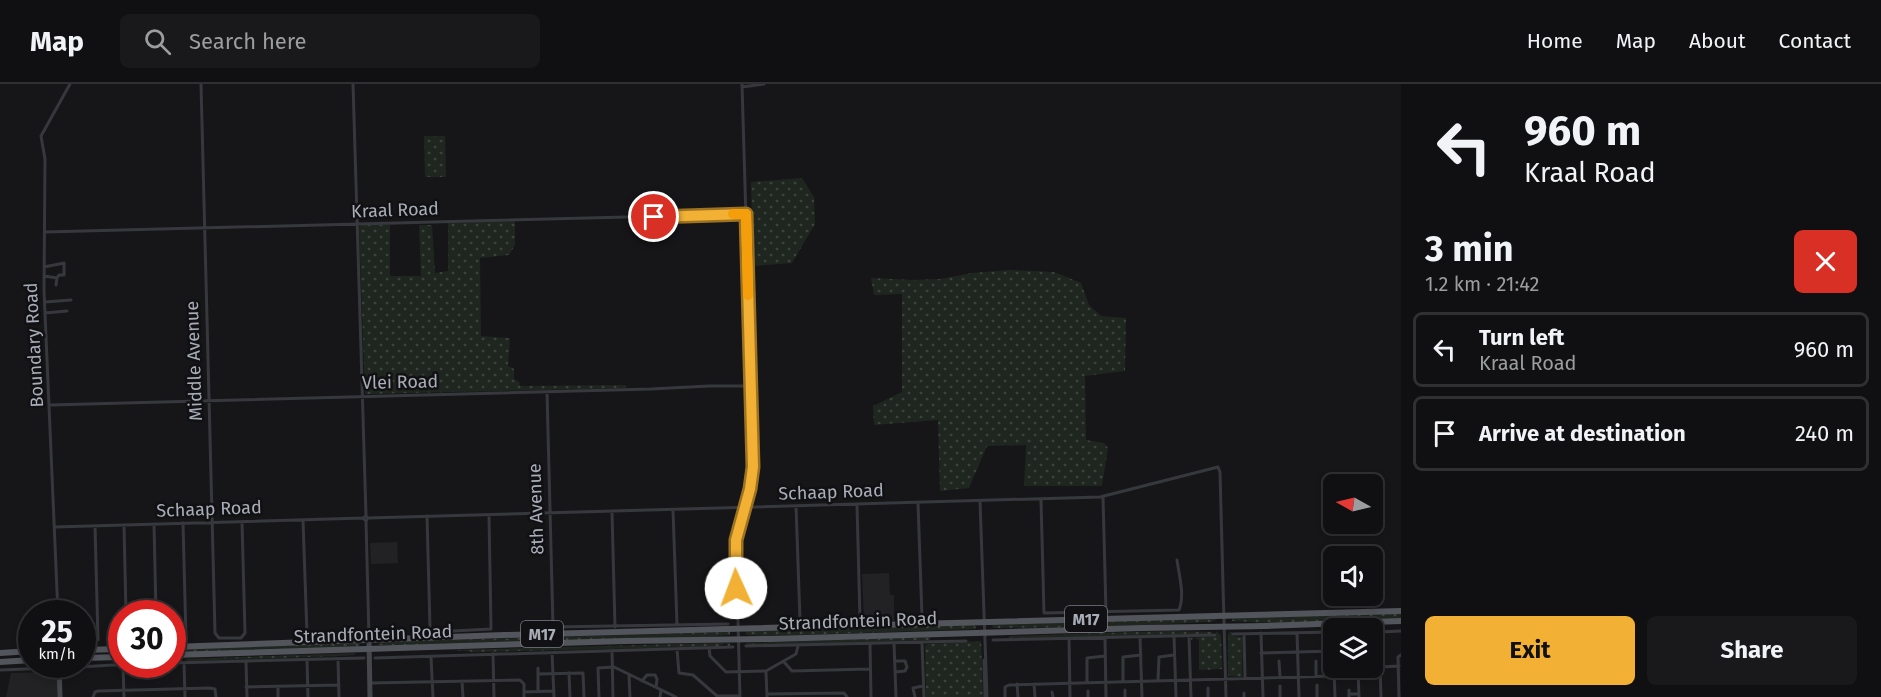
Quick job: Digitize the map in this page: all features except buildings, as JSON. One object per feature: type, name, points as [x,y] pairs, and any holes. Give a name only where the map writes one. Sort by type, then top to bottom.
[{"type":"main road","name":"Strandfontein Road","points":[[186,647],[1401,611]]},
{"type":"main road","name":"Strandfontein Road","points":[[1385,621],[1401,621]]},
{"type":"main road","name":"Strandfontein Road","points":[[186,655],[1323,623]]},
{"type":"main road","points":[[369,640],[370,697]]},
{"type":"main road","points":[[0,653],[18,652]]},
{"type":"main road","points":[[246,661],[250,655],[260,652]]},
{"type":"main road","points":[[0,662],[18,661]]},
{"type":"main road","points":[[61,678],[61,697]]},
{"type":"street","name":"Boundary Road","points":[[58,600],[45,313],[45,159],[41,136],[70,84]]},
{"type":"street","name":"Middle Avenue","points":[[201,84],[216,637],[219,638],[244,636],[242,522]]},
{"type":"street","points":[[353,84],[369,640]]},
{"type":"street","points":[[677,649],[679,674],[693,675],[717,697],[740,697],[736,553],[738,528],[750,489],[753,467],[742,85],[764,84]]},
{"type":"street","name":"Kraal Road","points":[[45,232],[746,214]]},
{"type":"street","points":[[44,267],[64,263],[64,275],[58,275],[56,285]]},
{"type":"street","points":[[44,276],[57,278]]},
{"type":"street","points":[[63,296],[63,301]]},
{"type":"street","points":[[45,302],[71,300]]},
{"type":"street","points":[[45,313],[67,311]]},
{"type":"street","name":"Vlei Road","points":[[50,405],[751,386]]},
{"type":"street","name":"8th Avenue","points":[[547,392],[553,626],[555,628],[615,627]]},
{"type":"street","name":"Schaap Road","points":[[56,527],[1103,497],[1219,468],[1224,615]]},
{"type":"street","points":[[1103,497],[1106,612]]},
{"type":"street","points":[[1041,500],[1044,614],[1180,610],[1180,573],[1177,560]]},
{"type":"street","points":[[980,501],[986,697]]},
{"type":"street","points":[[918,503],[922,617]]},
{"type":"street","points":[[857,504],[860,620]]},
{"type":"street","points":[[796,506],[800,620],[829,621]]},
{"type":"street","points":[[673,510],[677,625]]},
{"type":"street","points":[[612,512],[615,627],[728,624]]},
{"type":"street","points":[[427,516],[432,631],[490,630],[492,627],[489,515]]},
{"type":"street","points":[[303,520],[307,635]]},
{"type":"street","points":[[183,523],[185,600]]},
{"type":"street","points":[[154,524],[156,600]]},
{"type":"street","points":[[124,525],[126,600]]},
{"type":"street","points":[[95,526],[98,640]]},
{"type":"street","points":[[1224,615],[1226,697]]},
{"type":"street","points":[[1383,630],[1401,631]]},
{"type":"street","points":[[1233,634],[1323,632]]},
{"type":"street","points":[[1261,633],[1263,697]]},
{"type":"street","points":[[1297,633],[1299,697]]},
{"type":"street","points":[[1244,634],[1245,678]]},
{"type":"street","points":[[993,640],[1215,635]]},
{"type":"street","points":[[1174,636],[1176,697]]},
{"type":"street","points":[[1189,636],[1191,697]]},
{"type":"street","points":[[1140,637],[1142,697]]},
{"type":"street","points":[[1105,638],[1106,697]]},
{"type":"street","points":[[1069,639],[1070,697]]},
{"type":"street","name":"Strandfontein Road","points":[[746,646],[966,641]]},
{"type":"street","points":[[922,642],[924,697]]},
{"type":"street","points":[[894,643],[896,697]]},
{"type":"street","points":[[870,644],[871,697]]},
{"type":"street","points":[[709,648],[710,656],[724,670],[739,672],[766,671],[796,654],[798,646]]},
{"type":"street","name":"Strandfontein Road","points":[[375,658],[733,647]]},
{"type":"street","points":[[612,651],[613,697]]},
{"type":"street","points":[[1262,653],[1323,651]]},
{"type":"street","points":[[552,653],[554,697]]},
{"type":"street","points":[[493,654],[494,697]]},
{"type":"street","points":[[1399,697],[1399,657],[1401,655]]},
{"type":"street","points":[[432,656],[433,697]]},
{"type":"street","points":[[1087,682],[1087,658],[1105,656]]},
{"type":"street","points":[[1123,681],[1123,657],[1141,656]]},
{"type":"street","points":[[1158,680],[1159,657],[1174,656]]},
{"type":"street","name":"Strandfontein Road","points":[[186,663],[364,658]]},
{"type":"street","points":[[338,659],[339,697]]},
{"type":"street","points":[[307,660],[308,697]]},
{"type":"street","points":[[246,661],[247,697]]},
{"type":"street","points":[[895,661],[904,661],[907,668],[905,671],[895,672]]},
{"type":"street","points":[[1279,661],[1280,677]]},
{"type":"street","points":[[1316,661],[1316,676]]},
{"type":"street","points":[[784,662],[792,671],[870,669]]},
{"type":"street","points":[[1383,667],[1399,666]]},
{"type":"street","points":[[598,697],[598,668],[612,667],[676,697]]},
{"type":"street","points":[[538,668],[538,691]]},
{"type":"street","points":[[0,670],[18,669]]},
{"type":"street","points":[[766,671],[767,696],[844,693],[847,697]]},
{"type":"street","points":[[569,673],[570,697]]},
{"type":"street","points":[[538,674],[583,674],[584,697]]},
{"type":"street","points":[[629,675],[630,697]]},
{"type":"street","points":[[642,681],[647,675],[655,675],[660,697]]},
{"type":"street","points":[[1005,697],[1006,686],[1017,684],[1323,676]]},
{"type":"street","points":[[124,678],[124,697]]},
{"type":"street","points":[[185,678],[185,697]]},
{"type":"street","points":[[1334,678],[1335,697]]},
{"type":"street","points":[[1349,694],[1359,695],[1358,678]]},
{"type":"street","points":[[1380,678],[1381,697]]},
{"type":"street","points":[[370,683],[520,680],[523,681],[524,697]]},
{"type":"street","points":[[462,681],[463,697]]},
{"type":"street","points":[[1017,684],[1018,697]]},
{"type":"street","points":[[1034,684],[1035,697]]},
{"type":"street","points":[[246,687],[339,685]]},
{"type":"street","points":[[1317,685],[1317,697]]},
{"type":"street","points":[[278,686],[278,697]]},
{"type":"street","points":[[915,697],[913,688],[923,686]]},
{"type":"street","points":[[1280,686],[1281,697]]},
{"type":"street","points":[[93,697],[97,691],[213,688],[216,697]]},
{"type":"street","points":[[1208,688],[1208,697]]},
{"type":"street","points":[[1125,690],[1125,697]]},
{"type":"street","points":[[524,692],[554,691]]},
{"type":"street","points":[[1088,691],[1088,697]]},
{"type":"street","points":[[1052,692],[1053,697]]},
{"type":"shaded area","points":[[424,136],[445,136],[446,177],[425,177]]},
{"type":"shaded area","points":[[802,178],[814,197],[815,224],[792,263],[753,266],[751,182]]},
{"type":"shaded area","points":[[515,221],[515,245],[509,255],[480,258],[481,336],[510,338],[508,366],[514,369],[514,379],[519,382],[520,386],[626,385],[626,388],[365,394],[359,228],[361,225],[390,225],[390,276],[421,276],[419,225],[432,225],[435,273],[448,271],[448,223]]},
{"type":"shaded area","points":[[1009,270],[1054,272],[1081,283],[1089,305],[1101,316],[1126,318],[1125,371],[1085,376],[1086,440],[1104,443],[1108,448],[1102,486],[1024,486],[1026,445],[987,446],[969,488],[940,491],[938,420],[874,425],[873,406],[902,392],[902,294],[874,295],[871,278],[940,279],[972,273]]},
{"type":"shaded area","points":[[397,542],[398,563],[371,564],[370,543]]},
{"type":"shaded area","points":[[889,573],[890,595],[894,595],[894,621],[864,621],[862,574]]},
{"type":"shaded area","points":[[1401,613],[1401,619],[1323,618],[1323,621],[1274,623],[1232,621],[1232,617]]},
{"type":"shaded area","points":[[1215,617],[1217,620],[1210,622],[1096,627],[993,628],[992,625]]},
{"type":"shaded area","points":[[975,625],[976,629],[765,636],[747,635],[745,631]]},
{"type":"shaded area","points":[[1169,631],[1213,632],[1210,634],[1008,639],[1009,636]]},
{"type":"shaded area","points":[[1216,631],[1221,635],[1222,669],[1199,670],[1199,640],[1195,638],[1191,640],[1191,638],[1216,636]]},
{"type":"shaded area","points":[[730,632],[730,635],[691,638],[421,646],[378,645],[380,642]]},
{"type":"shaded area","points":[[1230,632],[1233,636],[1243,637],[1242,677],[1228,676],[1228,634]]},
{"type":"shaded area","points":[[930,637],[930,640],[743,646],[747,643]]},
{"type":"shaded area","points":[[981,641],[983,697],[926,697],[925,646],[927,644]]},
{"type":"shaded area","points":[[360,643],[359,647],[186,653],[186,649]]},
{"type":"shaded area","points":[[726,643],[719,646],[695,647],[474,652],[454,650]]},
{"type":"shaded area","points":[[355,653],[339,656],[187,661],[186,659]]},
{"type":"shaded area","points":[[11,673],[18,673],[18,678],[57,678],[57,697],[6,697]]},
{"type":"slow traffic","points":[[733,214],[746,214],[748,295]]},
{"type":"route","points":[[654,217],[746,214],[753,467],[750,489],[736,540],[736,588]]}]
